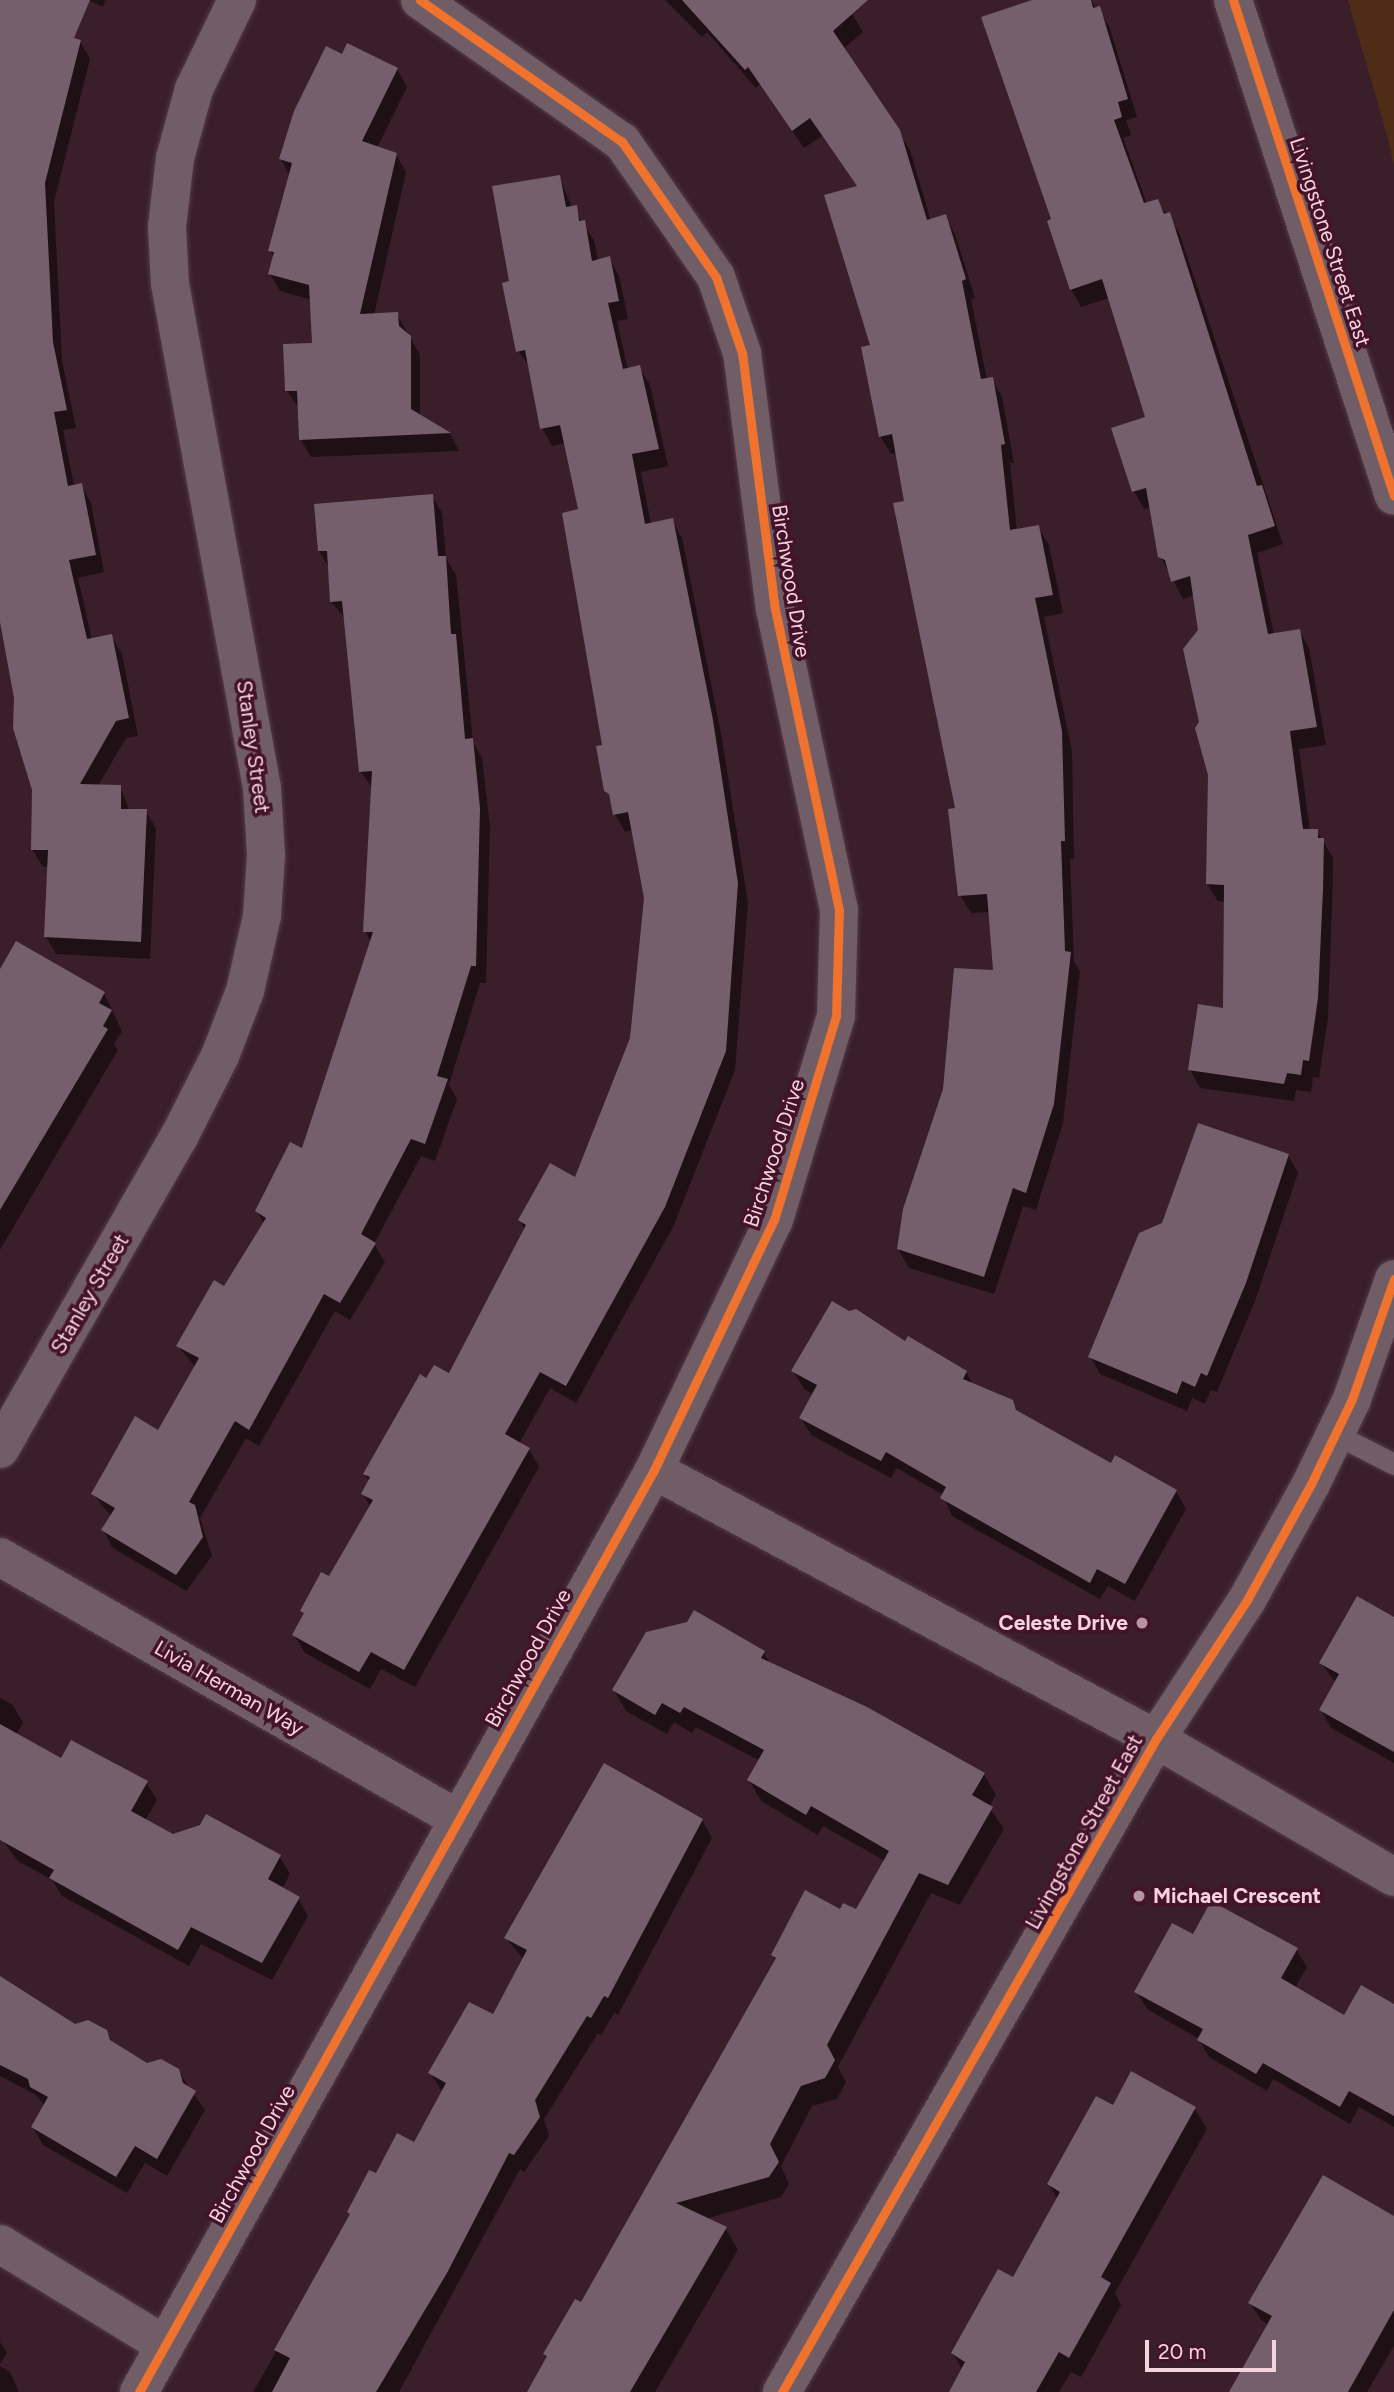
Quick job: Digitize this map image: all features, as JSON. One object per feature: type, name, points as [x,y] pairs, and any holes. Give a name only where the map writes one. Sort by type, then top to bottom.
[{"type":"street","name":"Stanley Street","points":[[0,1449],[179,1138],[220,1056],[245,991],[262,916],[266,855],[262,789],[170,284],[167,227],[175,158],[194,89],[237,0]]},
{"type":"street","name":"Birchwood Drive","points":[[139,2392],[654,1470],[774,1220],[836,1016],[839,910],[775,610],[742,353],[716,277],[622,142],[419,0]]},
{"type":"street","name":"Livingstone Street East","points":[[1233,0],[1394,496]]},
{"type":"street","name":"Livingstone Street East","points":[[782,2392],[1156,1739],[1247,1600],[1335,1434],[1394,1279]]},
{"type":"street","points":[[654,1470],[1156,1739],[1394,1877]]},
{"type":"street","name":"Livia Herman Way","points":[[0,1557],[458,1819]]},
{"type":"street","points":[[0,2244],[165,2345]]},
{"type":"lane","points":[[1335,1434],[1394,1464]]},
{"type":"shaded area","points":[[1348,0],[1394,0],[1394,166],[1388,139]]},
{"type":"building","points":[[0,0],[90,0],[74,38],[81,40],[45,183],[53,342],[67,410],[54,412],[68,486],[82,483],[96,555],[69,560],[87,639],[112,634],[129,718],[116,721],[80,784],[121,785],[121,809],[147,809],[141,942],[44,937],[48,850],[31,850],[32,790],[13,728],[14,698],[0,622]]},
{"type":"building","points":[[682,0],[868,0],[833,31],[900,130],[927,220],[946,214],[966,279],[962,281],[981,379],[993,377],[1005,444],[1001,445],[1010,530],[1039,525],[1053,595],[1035,598],[1062,731],[1065,841],[1061,841],[1065,951],[1071,952],[1054,1104],[1026,1193],[1013,1188],[984,1277],[897,1249],[903,1209],[943,1089],[954,968],[993,970],[987,894],[958,896],[948,809],[955,808],[893,503],[904,501],[892,434],[879,437],[861,347],[870,345],[824,195],[857,186],[810,118],[792,131],[748,67],[745,70]]},
{"type":"building","points":[[1032,0],[1091,0],[1093,8],[1100,6],[1128,99],[1118,102],[1122,117],[1114,120],[1144,203],[1158,199],[1164,214],[1170,212],[1257,486],[1262,485],[1275,526],[1248,535],[1268,634],[1300,629],[1317,727],[1290,731],[1303,829],[1318,829],[1318,838],[1324,838],[1323,890],[1318,998],[1309,1061],[1303,1060],[1301,1075],[1287,1073],[1284,1084],[1188,1070],[1198,1004],[1223,1008],[1224,885],[1206,884],[1208,775],[1195,728],[1199,722],[1183,649],[1198,630],[1190,576],[1171,582],[1165,560],[1158,557],[1146,488],[1132,492],[1111,428],[1145,417],[1102,279],[1070,290],[1047,221],[1051,219],[981,17]]},
{"type":"building","points":[[347,43],[398,68],[362,141],[397,153],[360,314],[398,312],[399,326],[411,336],[411,409],[451,433],[299,440],[297,391],[285,391],[283,344],[312,343],[309,285],[268,274],[274,252],[268,251],[292,163],[279,159],[294,111],[326,46],[342,54]]},
{"type":"building","points":[[560,175],[566,207],[577,205],[579,221],[585,220],[592,261],[610,256],[619,301],[608,303],[623,369],[640,365],[659,449],[632,454],[645,524],[673,518],[713,720],[738,883],[726,1051],[665,1207],[566,1386],[540,1372],[505,1434],[530,1448],[404,1670],[371,1652],[359,1672],[292,1635],[304,1613],[300,1611],[321,1572],[329,1576],[373,1500],[361,1494],[370,1477],[363,1474],[420,1374],[426,1378],[434,1365],[449,1373],[526,1225],[518,1220],[550,1163],[575,1177],[630,1038],[644,898],[628,812],[613,815],[609,794],[604,791],[596,746],[602,745],[562,513],[578,509],[560,425],[540,429],[525,350],[516,352],[502,283],[509,281],[492,186]]},
{"type":"building","points":[[433,494],[438,556],[446,556],[451,634],[456,634],[465,739],[473,738],[480,808],[476,966],[471,966],[437,1076],[448,1079],[425,1144],[411,1139],[361,1234],[376,1243],[340,1303],[324,1294],[249,1430],[235,1421],[189,1502],[195,1505],[203,1537],[176,1575],[101,1530],[115,1508],[91,1494],[135,1416],[158,1430],[199,1358],[176,1346],[214,1280],[224,1286],[266,1218],[255,1211],[290,1142],[302,1148],[373,932],[363,932],[372,771],[359,772],[342,601],[330,602],[327,551],[318,551],[314,504]]},
{"type":"building","points":[[16,941],[105,992],[99,1003],[112,1010],[103,1026],[108,1029],[0,1210],[0,969]]},
{"type":"building","points":[[1198,1123],[1289,1154],[1246,1283],[1207,1376],[1201,1373],[1195,1387],[1182,1381],[1177,1394],[1088,1357],[1139,1233],[1162,1223]]},
{"type":"building","points":[[832,1301],[849,1311],[856,1309],[905,1341],[908,1336],[967,1371],[963,1379],[1013,1400],[1016,1410],[1111,1463],[1115,1455],[1177,1490],[1125,1584],[1097,1569],[1090,1583],[940,1498],[946,1487],[886,1452],[881,1461],[799,1418],[817,1385],[791,1371]]},
{"type":"building","points":[[1357,1596],[1394,1617],[1394,1752],[1319,1710],[1339,1674],[1319,1663]]},
{"type":"building","points":[[694,1610],[765,1651],[761,1658],[867,1707],[985,1773],[972,1795],[993,1807],[948,1885],[919,1873],[827,2045],[835,2060],[825,2078],[801,2086],[770,2144],[779,2162],[769,2177],[676,2203],[727,2227],[630,2392],[527,2392],[547,2356],[543,2354],[575,2299],[581,2302],[776,1958],[771,1955],[805,1890],[840,1909],[843,1903],[856,1909],[889,1851],[811,1806],[806,1815],[747,1780],[764,1750],[684,1707],[680,1713],[662,1703],[655,1715],[612,1690],[646,1632],[687,1622]]},
{"type":"building","points":[[0,1724],[61,1758],[71,1740],[148,1781],[131,1811],[173,1834],[200,1825],[206,1814],[281,1855],[268,1879],[300,1897],[262,1963],[191,1927],[178,1950],[49,1878],[54,1870],[0,1840]]},
{"type":"building","points":[[604,1763],[703,1819],[608,1998],[604,1996],[591,2018],[587,2016],[535,2100],[540,2117],[514,2155],[509,2153],[447,2273],[376,2392],[272,2392],[290,2358],[274,2350],[350,2214],[347,2212],[369,2170],[376,2173],[397,2133],[414,2142],[446,2083],[428,2073],[469,2002],[493,2014],[527,1950],[504,1938]]},
{"type":"building","points":[[1211,1901],[1298,1948],[1281,1978],[1344,2015],[1361,1985],[1394,2004],[1394,2116],[1349,2091],[1340,2107],[1263,2063],[1256,2074],[1197,2040],[1203,2029],[1134,1992],[1172,1923],[1193,1934]]},
{"type":"building","points":[[0,1976],[75,2024],[88,2020],[107,2030],[110,2040],[147,2063],[161,2059],[179,2069],[183,2083],[196,2091],[157,2159],[135,2146],[116,2177],[31,2127],[48,2097],[30,2087],[28,2079],[0,2065]]},
{"type":"building","points":[[1131,2071],[1196,2107],[1101,2277],[1111,2283],[1069,2358],[1059,2352],[1036,2392],[949,2392],[965,2362],[951,2353],[998,2269],[1013,2277],[1060,2192],[1047,2184],[1096,2096],[1113,2105]]},
{"type":"building","points":[[1323,2175],[1394,2216],[1394,2310],[1348,2392],[1229,2392],[1272,2316],[1248,2303]]},
{"type":"cycle path","points":[[139,2392],[654,1470],[774,1220],[836,1016],[839,910],[775,610],[742,353],[716,277],[622,142],[420,0]]},
{"type":"cycle path","points":[[1233,0],[1394,496]]},
{"type":"cycle path","points":[[782,2392],[1156,1739],[1247,1600],[1311,1484],[1352,1399],[1394,1279]]},
{"type":"place","name":"Celeste Drive","points":[[1142,1623]]},
{"type":"place","name":"Michael Crescent","points":[[1139,1896]]}]
